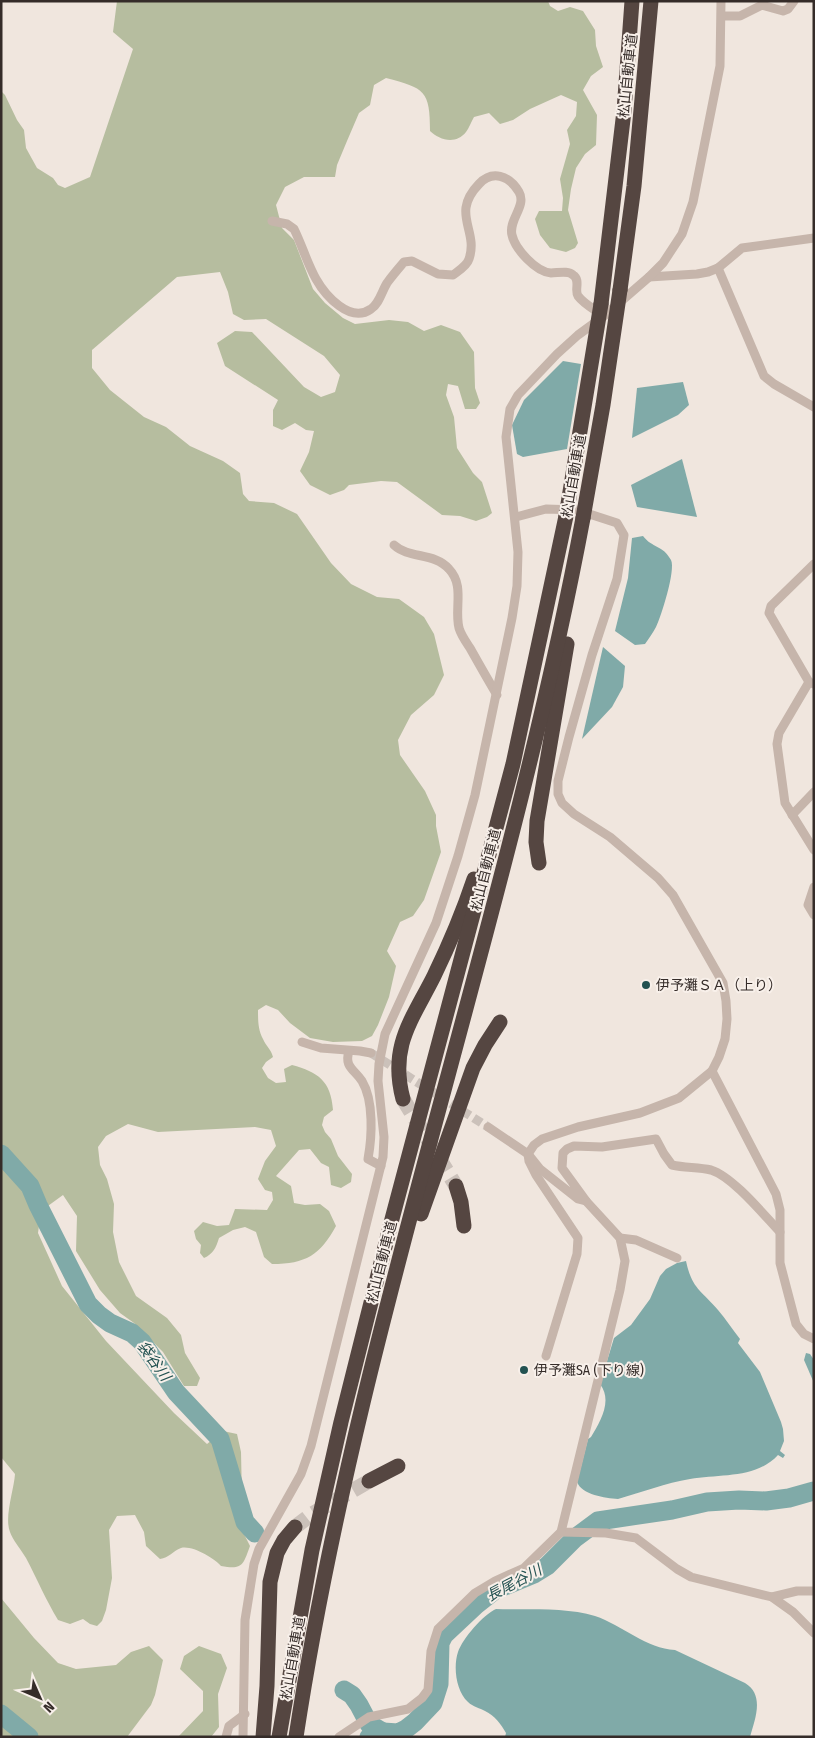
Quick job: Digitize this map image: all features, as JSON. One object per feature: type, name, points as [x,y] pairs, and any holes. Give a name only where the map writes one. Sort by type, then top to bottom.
[{"type":"highway","name":"松山自動車道","points":[[279,1737],[312,1550],[341,1422],[392,1219],[513,764],[566,516],[602,310],[624,112],[632,1]]},
{"type":"highway","name":"松山自動車道","points":[[296,1737],[331,1543],[358,1427],[408,1224],[504,866],[566,607],[603,405],[620,290],[634,186],[651,1]]},
{"type":"highway","points":[[539,863],[536,842],[537,821],[568,636],[583,518]]},
{"type":"highway","points":[[403,1099],[398,1081],[398,1064],[406,1029],[437,968],[471,888],[485,844],[520,710],[534,668]]},
{"type":"highway","points":[[358,1427],[373,1384],[418,1220],[446,1140],[473,1068],[500,1022]]},
{"type":"highway","points":[[456,1186],[462,1202],[464,1226]]},
{"type":"highway","points":[[369,1481],[398,1466]]},
{"type":"highway","points":[[263,1737],[267,1686],[270,1582],[277,1553],[284,1540],[295,1527]]},
{"type":"street","points":[[244,1737],[245,1620],[254,1564],[259,1549],[301,1474],[311,1446],[381,1166],[384,1137],[378,1081],[379,1064],[385,1034],[436,923],[475,795],[497,695],[517,586],[516,517],[506,437],[510,409],[518,395],[602,310],[649,278],[663,263],[682,234],[693,202],[720,66],[721,1]]},
{"type":"street","points":[[722,16],[740,16],[762,5],[783,11],[788,9],[794,1]]},
{"type":"street","points":[[272,221],[287,224],[294,229],[316,279],[330,298],[345,310],[354,313],[362,312],[370,309],[376,302],[404,262],[412,261],[438,274],[453,275],[462,268],[469,260],[471,247],[465,205],[472,192],[486,178],[493,175],[504,178],[519,193],[521,202],[512,225],[511,234],[532,264],[549,273],[567,272],[573,274],[576,279],[576,292],[578,296],[602,310]]},
{"type":"street","points":[[649,278],[697,274],[718,268],[742,248],[814,238]]},
{"type":"street","points":[[718,268],[764,376],[814,408]]},
{"type":"street","points":[[516,517],[546,509],[577,510],[617,523],[624,534],[616,579],[569,738],[558,781],[558,794],[562,803],[574,814],[610,837],[658,878],[673,895],[722,983],[726,1000],[727,1019],[725,1039],[712,1071],[679,1098],[640,1113],[587,1125],[542,1139],[534,1145],[528,1154],[529,1161],[536,1175],[578,1238],[577,1254],[546,1356]]},
{"type":"street","points":[[394,545],[404,552],[436,560],[447,566],[453,573],[458,584],[457,614],[459,629],[497,695]]},
{"type":"street","points":[[814,564],[771,606],[769,613],[812,683],[779,733],[778,744],[782,792],[785,803],[814,850]]},
{"type":"street","points":[[792,815],[814,792]]},
{"type":"street","points":[[814,887],[808,905],[814,915]]},
{"type":"street","points":[[302,1042],[321,1048],[360,1050],[371,1053]]},
{"type":"street","points":[[349,1050],[348,1064],[362,1082],[369,1108],[372,1126],[368,1159],[381,1166]]},
{"type":"street","points":[[712,1071],[776,1194],[780,1210],[780,1263],[796,1324],[804,1334],[814,1339]]},
{"type":"street","points":[[488,1128],[528,1154],[540,1169],[578,1199],[586,1200]]},
{"type":"street","points":[[339,1737],[369,1717],[408,1709],[422,1698],[428,1690],[430,1651],[438,1629],[475,1593],[495,1581],[524,1568],[561,1532],[620,1290],[625,1261],[620,1238],[586,1200],[562,1168],[563,1153],[574,1146],[602,1147],[656,1139],[672,1165],[711,1170],[724,1176],[780,1232]]},
{"type":"street","points":[[620,1238],[636,1240],[677,1258]]},
{"type":"street","points":[[561,1532],[606,1533],[636,1538],[677,1569],[691,1577],[772,1597],[793,1612],[814,1633]]},
{"type":"street","points":[[772,1597],[796,1591],[814,1591]]},
{"type":"street","points":[[226,1737],[229,1726],[245,1714]]},
{"type":"green space","points":[[117,1],[548,1],[550,6],[558,11],[570,7],[583,11],[595,30],[596,46],[603,67],[591,76],[583,90],[597,115],[596,145],[585,154],[576,168],[568,210],[578,243],[575,248],[566,252],[550,248],[540,235],[535,219],[539,211],[562,211],[563,198],[560,179],[570,144],[567,130],[576,116],[577,102],[561,95],[530,109],[513,120],[500,124],[489,113],[474,117],[462,136],[457,139],[448,140],[438,137],[430,131],[429,107],[423,93],[409,85],[386,78],[374,85],[370,105],[359,113],[337,165],[335,177],[304,177],[285,187],[276,205],[282,228],[294,240],[313,289],[325,303],[343,318],[355,324],[389,320],[408,322],[424,331],[441,325],[460,332],[474,352],[475,388],[480,403],[476,409],[465,409],[458,386],[448,384],[446,395],[454,417],[457,448],[473,473],[482,482],[492,513],[487,517],[476,521],[460,516],[442,515],[397,482],[381,481],[349,485],[344,490],[330,495],[310,485],[300,471],[309,452],[314,431],[306,430],[295,423],[282,430],[273,426],[273,410],[278,400],[225,366],[217,343],[235,331],[252,332],[304,387],[321,397],[335,392],[340,375],[324,356],[266,319],[244,320],[233,314],[228,292],[220,272],[177,277],[92,350],[92,368],[110,390],[144,417],[166,427],[190,446],[223,461],[240,473],[243,494],[249,501],[274,503],[297,514],[331,563],[351,584],[377,597],[399,599],[424,617],[434,634],[444,675],[434,695],[411,715],[398,740],[400,755],[425,791],[436,815],[441,852],[424,900],[413,916],[400,922],[387,951],[396,966],[389,997],[372,1036],[362,1041],[333,1042],[310,1038],[290,1023],[278,1010],[266,1005],[258,1010],[260,1032],[273,1057],[262,1068],[268,1078],[276,1083],[286,1082],[284,1069],[292,1065],[301,1068],[322,1079],[332,1100],[333,1110],[324,1117],[322,1125],[331,1139],[338,1156],[352,1174],[351,1182],[341,1188],[331,1185],[329,1167],[321,1163],[310,1149],[299,1150],[276,1176],[291,1186],[294,1203],[305,1205],[320,1204],[329,1211],[336,1226],[324,1244],[318,1251],[303,1260],[284,1264],[272,1264],[264,1257],[256,1232],[245,1227],[233,1230],[219,1238],[217,1245],[210,1255],[204,1258],[200,1253],[201,1245],[196,1239],[194,1231],[203,1222],[217,1226],[229,1225],[235,1209],[267,1210],[273,1200],[272,1192],[265,1190],[258,1179],[265,1161],[276,1146],[271,1130],[255,1127],[158,1132],[128,1124],[106,1136],[98,1147],[100,1165],[107,1179],[114,1204],[113,1232],[119,1262],[136,1296],[167,1318],[181,1335],[185,1353],[200,1378],[197,1386],[184,1386],[163,1352],[134,1323],[120,1313],[100,1290],[76,1251],[77,1216],[63,1195],[41,1211],[38,1233],[62,1286],[106,1341],[174,1413],[207,1444],[223,1431],[237,1434],[241,1452],[242,1498],[238,1522],[250,1546],[244,1562],[234,1567],[221,1566],[213,1559],[191,1548],[181,1548],[160,1559],[146,1546],[144,1532],[135,1515],[117,1516],[109,1530],[112,1578],[106,1610],[102,1621],[97,1626],[83,1619],[70,1624],[58,1620],[26,1558],[10,1532],[8,1519],[15,1474],[1,1457],[1,91],[24,130],[26,148],[37,168],[53,178],[58,185],[65,188],[90,177],[133,49],[113,32]]},
{"type":"green space","points":[[1,1598],[34,1638],[58,1663],[76,1669],[116,1665],[131,1652],[149,1646],[163,1660],[151,1705],[127,1737],[1,1737]]},
{"type":"green space","points":[[199,1646],[221,1654],[227,1668],[218,1694],[219,1727],[211,1737],[178,1737],[203,1711],[203,1691],[180,1669],[184,1656]]},
{"type":"water","points":[[563,361],[581,364],[567,449],[523,457],[517,454],[512,425],[524,400]]},
{"type":"water","points":[[683,382],[689,405],[678,415],[632,438],[637,388]]},
{"type":"water","points":[[682,459],[697,517],[637,507],[631,485]]},
{"type":"water","points":[[643,536],[668,555],[672,565],[670,583],[656,627],[645,644],[635,645],[615,631],[628,578],[632,538]]},
{"type":"water","points":[[603,647],[625,666],[623,687],[612,707],[582,739]]},
{"type":"water","points":[[686,1261],[694,1284],[726,1320],[740,1339],[738,1343],[760,1372],[781,1422],[784,1441],[780,1451],[785,1455],[783,1458],[778,1455],[769,1463],[748,1472],[681,1481],[618,1499],[589,1493],[577,1482],[588,1439],[595,1431],[604,1411],[605,1397],[600,1384],[614,1338],[631,1325],[650,1299],[660,1276],[666,1269]]},
{"type":"water","points":[[806,1353],[810,1354],[814,1360],[814,1383],[804,1360]]},
{"type":"water","points":[[496,1609],[559,1610],[595,1616],[654,1646],[675,1650],[745,1683],[755,1694],[757,1701],[756,1715],[750,1737],[505,1737],[506,1733],[495,1718],[470,1704],[464,1697],[458,1685],[456,1672],[458,1652],[464,1640],[480,1622]]},
{"type":"waterway","name":"袋谷川","points":[[1,1154],[30,1186],[88,1304],[110,1323],[132,1333],[142,1342],[176,1392],[220,1439],[245,1522],[255,1533]]},
{"type":"waterway","name":"長尾谷川","points":[[369,1737],[383,1732],[398,1733],[406,1729],[433,1703],[439,1684],[440,1643],[444,1635],[495,1590],[534,1574],[547,1566],[575,1538],[598,1521],[672,1510],[707,1502],[766,1501],[789,1498],[814,1491]]},
{"type":"waterway","name":"袋谷川","points":[[344,1690],[352,1695],[369,1724],[381,1731]]},
{"type":"waterway","name":"長尾谷川","points":[[1,1714],[29,1737]]},
{"type":"tunnel","points":[[371,1053],[488,1127]]},
{"type":"tunnel","points":[[403,1099],[456,1186]]},
{"type":"tunnel","points":[[295,1527],[312,1514],[369,1481]]},
{"type":"place","name":"伊予灘ＳＡ（上り）","points":[[646,985]]},
{"type":"place","name":"伊予灘SA (下り線)","points":[[524,1370]]}]
